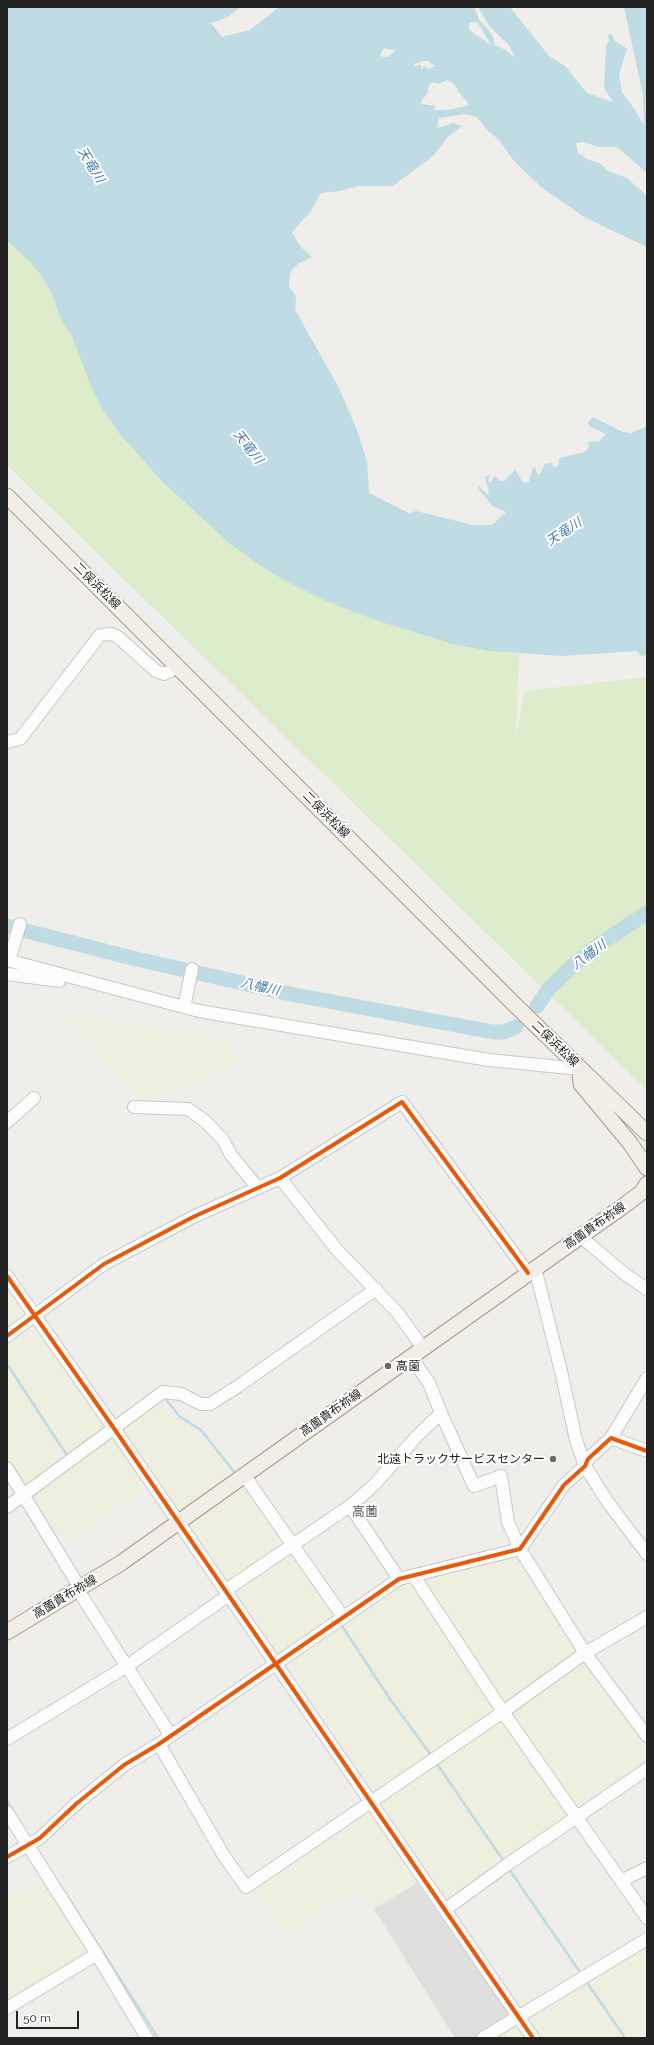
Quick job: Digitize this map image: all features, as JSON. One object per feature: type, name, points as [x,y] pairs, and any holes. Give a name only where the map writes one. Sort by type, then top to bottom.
[{"type":"main road","name":"二俣浜松線","points":[[7,496],[580,1069],[647,1133]]},
{"type":"main road","points":[[580,1069],[582,1084],[630,1143],[647,1168]]},
{"type":"main road","name":"高薗貴布祢線","points":[[7,1632],[121,1563],[642,1192],[647,1184]]},
{"type":"street","points":[[7,742],[20,739],[100,635],[112,634],[118,637],[156,671],[164,674],[178,667]]},
{"type":"street","points":[[20,924],[8,960],[184,1008],[489,1060],[580,1069]]},
{"type":"street","points":[[184,1008],[192,969]]},
{"type":"street","points":[[7,974],[38,979],[90,983]]},
{"type":"street","points":[[7,1122],[34,1098]]},
{"type":"street","points":[[7,1336],[104,1264],[193,1217],[280,1178],[402,1102],[532,1271],[561,1372],[576,1440],[585,1466],[612,1507],[647,1554]]},
{"type":"street","points":[[134,1107],[188,1109],[205,1121],[223,1140],[231,1155],[258,1188]]},
{"type":"street","points":[[280,1178],[338,1251],[397,1312],[417,1353],[441,1413],[474,1486],[501,1476],[508,1522],[520,1549],[585,1653],[647,1736]]},
{"type":"street","points":[[580,1236],[626,1275],[647,1289]]},
{"type":"street","points":[[7,1276],[36,1314],[370,1802],[446,1909],[533,2038]]},
{"type":"street","points":[[7,1507],[163,1392],[181,1394],[201,1404],[210,1404],[376,1289]]},
{"type":"street","points":[[7,1857],[50,1830],[76,1804],[124,1765],[171,1736],[399,1579],[520,1549],[564,1485],[585,1466],[588,1459],[611,1438],[647,1378]]},
{"type":"street","points":[[7,1739],[127,1666],[290,1546],[350,1506],[374,1485],[416,1437],[441,1413]]},
{"type":"street","points":[[611,1438],[647,1451]]},
{"type":"street","points":[[7,1468],[79,1589],[171,1736]]},
{"type":"street","points":[[244,1475],[340,1619]]},
{"type":"street","points":[[350,1506],[399,1579]]},
{"type":"street","points":[[414,1576],[503,1712],[578,1816],[647,1918]]},
{"type":"street","points":[[159,1744],[224,1856],[246,1887],[503,1712],[585,1653],[647,1617]]},
{"type":"street","points":[[446,1909],[506,1865],[647,1769]]},
{"type":"street","points":[[7,1812],[148,2038]]},
{"type":"street","points":[[622,1880],[647,1868]]},
{"type":"street","points":[[483,2038],[647,1939]]},
{"type":"street","points":[[7,2008],[97,1954]]},
{"type":"green space","points":[[7,225],[40,273],[161,480],[425,635],[519,654],[516,736],[525,691],[647,677],[647,1090],[7,465]]},
{"type":"green space","points":[[64,1015],[229,1040],[233,1061],[212,1077],[140,1099]]},
{"type":"green space","points":[[7,1267],[36,1314],[7,1337]]},
{"type":"green space","points":[[33,1323],[147,1485],[65,1545],[7,1464],[7,1343]]},
{"type":"green space","points":[[160,1400],[179,1420],[247,1480],[335,1620],[281,1655],[121,1428]]},
{"type":"green space","points":[[519,1554],[647,1735],[647,1762],[578,1816],[451,1905],[287,1661],[401,1582]]},
{"type":"green space","points":[[367,1809],[417,1883],[374,1909],[358,1887],[286,1933],[253,1888]]},
{"type":"green space","points":[[50,1880],[91,1952],[7,2003],[7,1899]]},
{"type":"green space","points":[[647,1945],[647,2038],[495,2038]]},
{"type":"shaded area","points":[[417,1883],[512,2017],[475,2038],[455,2038],[374,1909]]},
{"type":"water","name":"天竜川","points":[[7,7],[240,7],[228,17],[211,23],[222,37],[250,30],[279,7],[474,7],[480,21],[489,30],[494,39],[494,45],[506,50],[515,57],[509,45],[490,27],[478,7],[510,7],[549,56],[565,66],[587,93],[613,102],[604,88],[606,46],[609,40],[608,34],[612,35],[615,41],[627,49],[619,75],[622,92],[644,125],[643,95],[624,7],[647,7],[647,173],[617,147],[598,147],[584,142],[576,143],[578,153],[587,159],[601,164],[608,171],[627,178],[647,196],[647,247],[584,217],[541,187],[513,160],[499,140],[487,130],[477,117],[464,114],[439,118],[437,128],[453,123],[462,126],[449,136],[433,156],[393,186],[357,186],[341,191],[321,193],[311,211],[292,232],[300,246],[312,257],[299,263],[291,271],[289,287],[296,296],[295,310],[338,386],[357,430],[367,461],[369,493],[409,513],[416,511],[473,525],[492,525],[506,512],[492,506],[479,489],[478,485],[487,494],[489,492],[485,477],[490,474],[488,481],[490,483],[495,476],[500,481],[504,481],[515,470],[522,481],[526,483],[529,481],[533,468],[535,467],[537,474],[540,474],[545,464],[551,463],[554,467],[557,467],[559,464],[559,458],[585,452],[589,447],[588,442],[600,441],[606,434],[589,426],[588,422],[593,417],[623,432],[631,433],[647,426],[647,655],[641,656],[637,651],[562,656],[490,651],[453,644],[375,620],[326,601],[284,580],[258,564],[228,542],[161,480],[119,433],[102,408],[89,381],[72,336],[60,317],[52,294],[40,273],[7,240]],"holes":[[[469,23],[478,23],[492,46],[469,30]],[[384,48],[396,50],[388,57],[383,57],[380,55]],[[428,61],[435,66],[426,70],[427,66],[421,69],[421,65],[415,66],[414,64]],[[447,80],[454,84],[458,90],[457,93],[459,92],[469,105],[450,110],[434,110],[436,106],[421,104],[422,100],[428,93],[429,84],[433,82],[439,84]]]},
{"type":"waterway","name":"八幡川","points":[[537,1006],[548,990],[573,965],[598,945],[647,913]]},
{"type":"waterway","name":"八幡川","points":[[7,926],[128,957],[290,994],[493,1032],[503,1032],[516,1027]]},
{"type":"waterway","points":[[7,1364],[68,1457]]},
{"type":"waterway","points":[[164,1397],[180,1417],[201,1430],[235,1473]]},
{"type":"waterway","points":[[340,1623],[390,1699],[431,1755]]},
{"type":"waterway","points":[[435,1761],[505,1863]]},
{"type":"waterway","points":[[7,1801],[13,1811]]},
{"type":"waterway","points":[[509,1869],[582,1975]]},
{"type":"waterway","points":[[56,1879],[158,2038]]},
{"type":"waterway","points":[[586,1981],[625,2038]]},
{"type":"cycle path","points":[[7,1336],[104,1264],[193,1217],[280,1178],[402,1102],[528,1273]]},
{"type":"cycle path","points":[[7,1276],[113,1427],[533,2038]]},
{"type":"cycle path","points":[[7,1857],[40,1838],[76,1804],[124,1765],[159,1744],[399,1579],[520,1549],[564,1485],[585,1466],[588,1459],[611,1438],[647,1451]]},
{"type":"place","name":"高薗","points":[[388,1366]]},
{"type":"place","name":"北遠トラックサービスセンター","points":[[553,1459]]},
{"type":"district","name":"高薗","points":[[365,1512]]}]
